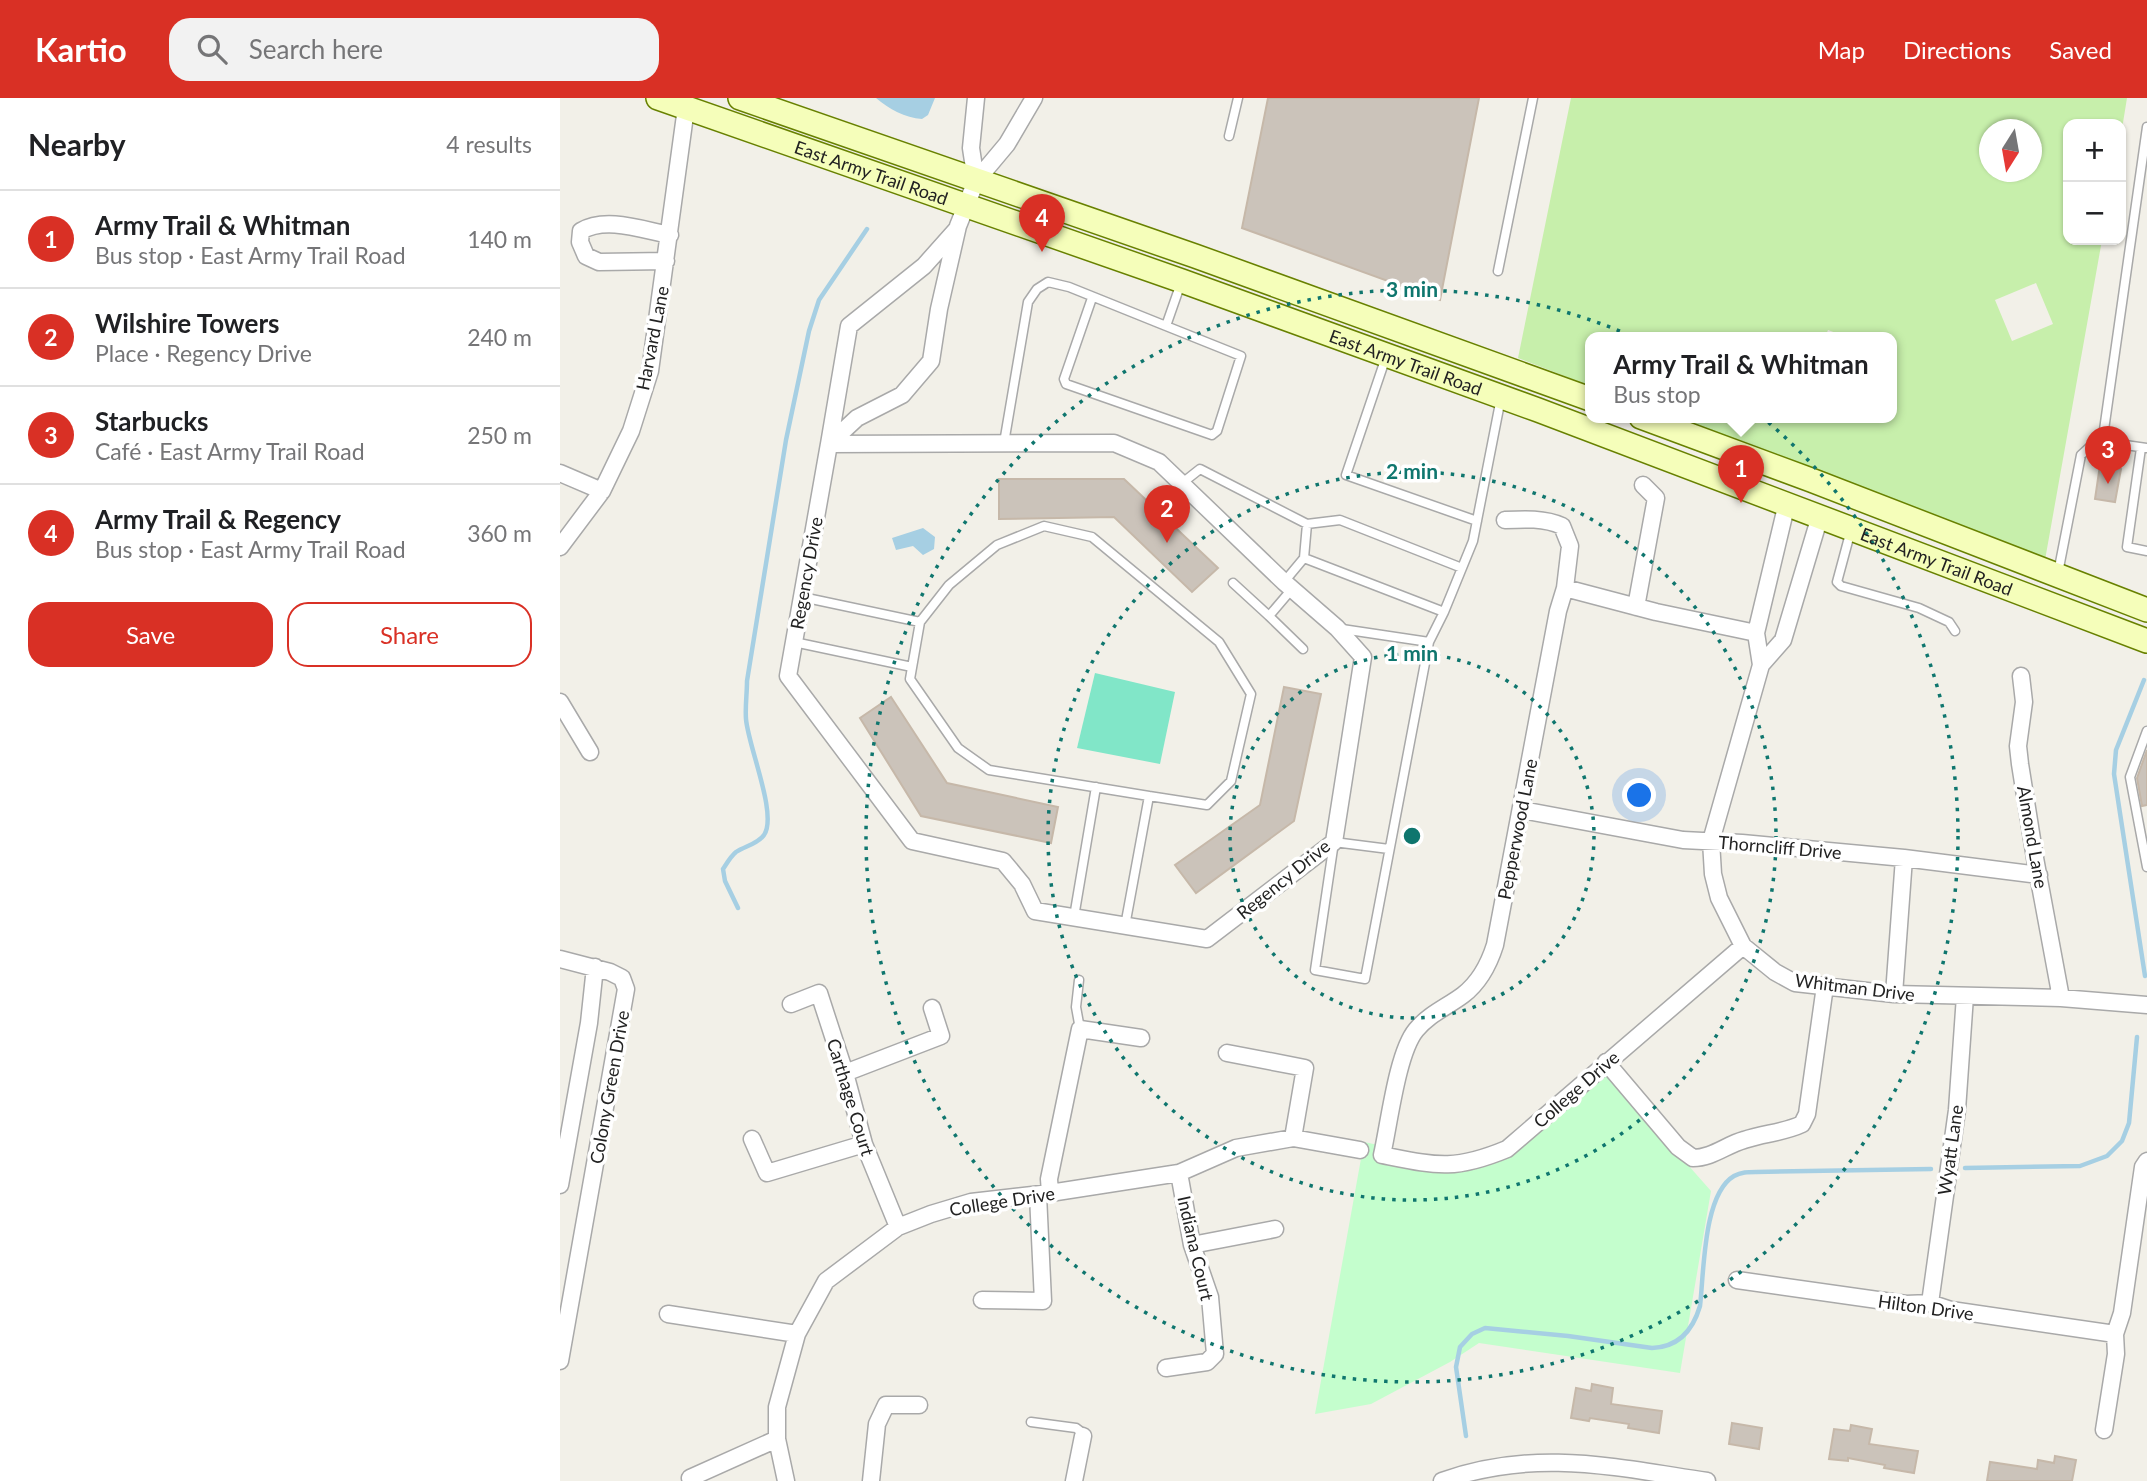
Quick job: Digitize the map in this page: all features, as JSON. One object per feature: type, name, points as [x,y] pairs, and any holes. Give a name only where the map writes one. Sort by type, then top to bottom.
[{"type":"main road","name":"East Army Trail Road","points":[[658,98],[1387,355],[1787,503],[2147,641]]},
{"type":"main road","name":"East Army Trail Road","points":[[740,98],[1195,256],[1585,397]]},
{"type":"main road","name":"East Army Trail Road","points":[[1657,423],[2147,610]]},
{"type":"street","name":"Regency Drive","points":[[976,98],[971,148],[976,181]]},
{"type":"street","name":"Regency Drive","points":[[829,444],[856,418],[902,395],[931,361],[939,309],[957,229],[976,181],[1007,144],[1034,98]]},
{"type":"street","name":"Harvard Lane","points":[[560,547],[602,491],[631,431],[650,371],[686,108]]},
{"type":"street","points":[[666,261],[599,262],[586,256],[580,242],[581,231],[592,225],[620,225],[670,235]]},
{"type":"street","name":"Regency Drive","points":[[829,444],[1114,443],[1159,462],[1288,586],[1337,628],[1363,657],[1334,842],[1207,939],[1035,911],[1022,884],[1003,860],[912,841],[788,676],[849,326],[923,266],[957,229]]},
{"type":"street","points":[[560,473],[602,491]]},
{"type":"street","points":[[1636,607],[1656,498],[1643,485]]},
{"type":"street","name":"Whitman Drive","points":[[1787,503],[1756,633],[1761,665],[1711,841],[1713,874],[1719,898],[1743,946],[1775,972],[1795,983],[1894,994],[2061,998],[2147,1005]]},
{"type":"street","name":"Whitman Drive","points":[[1761,665],[1783,640],[1820,516]]},
{"type":"street","name":"Pepperwood Lane","points":[[1382,1155],[1404,1055],[1414,1032],[1434,1013],[1464,994],[1477,982],[1489,963],[1495,946],[1522,810],[1558,611],[1565,588],[1570,546],[1562,526],[1554,522],[1505,520]]},
{"type":"street","points":[[1565,588],[1636,607],[1756,633]]},
{"type":"street","name":"Almond Lane","points":[[2021,676],[2024,702],[2018,746],[2061,998]]},
{"type":"street","points":[[560,702],[590,752]]},
{"type":"street","name":"Thorncliff Drive","points":[[1522,810],[1683,840],[1904,858],[2039,875]]},
{"type":"street","points":[[1894,994],[1904,858]]},
{"type":"street","name":"College Drive","points":[[1382,1155],[1436,1165],[1456,1165],[1507,1149],[1743,946]]},
{"type":"street","points":[[560,959],[595,967]]},
{"type":"street","name":"Colony Green Drive","points":[[560,1185],[589,1023],[595,967],[622,978],[626,989],[563,1326],[560,1361]]},
{"type":"street","points":[[1606,1062],[1678,1147],[1693,1157],[1708,1156],[1756,1136],[1787,1131],[1802,1124],[1807,1114],[1825,986]]},
{"type":"street","name":"Carthage Court","points":[[791,1004],[819,993],[864,1144],[898,1227]]},
{"type":"street","name":"Wyatt Lane","points":[[1930,1303],[1957,1110],[1965,996]]},
{"type":"street","points":[[845,1073],[941,1036],[932,1008]]},
{"type":"street","points":[[982,1300],[1043,1301],[1044,1194],[1080,1029],[1141,1038]]},
{"type":"street","points":[[1227,1053],[1305,1068],[1293,1138]]},
{"type":"street","name":"College Drive","points":[[786,1481],[777,1439],[777,1407],[797,1334],[826,1281],[898,1227],[971,1202],[1044,1194],[1180,1173],[1236,1148],[1293,1138],[1360,1150]]},
{"type":"street","points":[[752,1139],[767,1173],[864,1144]]},
{"type":"street","points":[[2104,1430],[2116,1354],[2115,1334],[2122,1313],[2143,1167],[2147,1161]]},
{"type":"street","name":"Indiana Court","points":[[1166,1368],[1207,1362],[1215,1354],[1210,1297],[1192,1245],[1180,1173]]},
{"type":"street","points":[[1192,1245],[1275,1229]]},
{"type":"street","name":"Hilton Drive","points":[[1737,1280],[1906,1304],[1930,1303],[1951,1310],[2115,1334]]},
{"type":"street","points":[[668,1314],[797,1334]]},
{"type":"street","points":[[871,1481],[877,1424],[886,1405],[919,1405]]},
{"type":"street","points":[[1074,1481],[1083,1436]]},
{"type":"street","points":[[690,1478],[777,1439]]},
{"type":"street","points":[[1441,1481],[1471,1471],[1513,1464],[1565,1461],[1707,1481]]},
{"type":"lane","points":[[1229,136],[1238,98]]},
{"type":"lane","points":[[1498,271],[1533,98]]},
{"type":"lane","points":[[2102,444],[2143,188],[2147,127]]},
{"type":"lane","points":[[1166,326],[1182,281]]},
{"type":"lane","points":[[1004,443],[1028,302],[1037,289],[1048,282],[1069,286],[1092,298],[1241,356],[1217,431],[1209,436],[1066,384],[1064,379],[1072,350],[1092,298]]},
{"type":"lane","points":[[1387,355],[1346,475],[1477,522]]},
{"type":"lane","points":[[1389,849],[1334,842],[1315,970],[1365,979],[1429,642],[1473,541],[1502,397]]},
{"type":"lane","points":[[2058,576],[2081,455],[2093,444],[2144,448],[2127,547],[2147,551]]},
{"type":"lane","points":[[1181,484],[1200,469],[1307,524],[1340,520],[1462,568]]},
{"type":"lane","points":[[1269,615],[1304,558],[1307,524]]},
{"type":"lane","points":[[1044,526],[1092,537],[1219,642],[1251,694],[1231,781],[1208,805],[989,770],[958,748],[910,679],[912,667],[920,622],[949,585],[997,545],[1044,526]]},
{"type":"lane","points":[[1852,528],[1837,582],[1841,586],[1919,608],[1949,622],[1955,631]]},
{"type":"lane","points":[[1304,558],[1444,612]]},
{"type":"lane","points":[[1233,583],[1303,649]]},
{"type":"lane","points":[[802,597],[920,622]]},
{"type":"lane","points":[[1337,628],[1429,642]]},
{"type":"lane","points":[[794,642],[912,667]]},
{"type":"lane","points":[[2147,731],[2130,777],[2147,867]]},
{"type":"lane","points":[[1074,917],[1096,787]]},
{"type":"lane","points":[[1125,926],[1149,796]]},
{"type":"lane","points":[[1079,980],[1076,1007],[1080,1029]]},
{"type":"lane","points":[[1031,1422],[1076,1428],[1083,1436]]},
{"type":"green space","points":[[1571,98],[2127,98],[2124,119],[2063,119],[2063,245],[2101,245],[2045,560],[1689,423],[1897,423],[1897,332],[1585,332],[1585,384],[1518,358]],"holes":[[[2036,283],[2053,324],[2012,341],[1995,300]]]},
{"type":"green space","points":[[1095,673],[1175,692],[1160,764],[1077,748]]},
{"type":"green space","points":[[1597,1062],[1711,1191],[1680,1373],[1479,1343],[1450,1362],[1371,1404],[1315,1414],[1364,1142],[1439,1158],[1465,1157],[1504,1147]]},
{"type":"water","points":[[876,98],[935,98],[928,115],[922,119],[898,112]]},
{"type":"water","points":[[923,528],[935,537],[934,549],[923,555],[913,546],[896,550],[892,538]]},
{"type":"building","points":[[1268,98],[1479,98],[1440,300],[1242,228]]},
{"type":"building","points":[[2100,465],[2121,469],[2115,502],[2095,499]]},
{"type":"building","points":[[999,479],[1124,479],[1218,568],[1192,592],[1114,517],[999,519]]},
{"type":"building","points":[[1284,687],[1321,694],[1294,821],[1196,893],[1175,865],[1260,805]]},
{"type":"building","points":[[891,697],[947,783],[1058,807],[1051,843],[921,816],[860,718]]},
{"type":"building","points":[[2147,750],[2147,805],[2142,806],[2137,778]]},
{"type":"building","points":[[1592,1384],[1613,1388],[1611,1404],[1662,1411],[1659,1433],[1628,1428],[1629,1424],[1571,1418],[1576,1388],[1591,1391]]},
{"type":"building","points":[[1732,1423],[1762,1428],[1759,1449],[1729,1444]]},
{"type":"building","points":[[1851,1425],[1872,1429],[1869,1444],[1918,1451],[1914,1473],[1848,1458],[1848,1461],[1829,1459],[1834,1429],[1850,1431]]},
{"type":"building","points":[[2055,1456],[2076,1460],[2072,1481],[1987,1481],[1990,1462],[2037,1469],[2038,1460],[2054,1463]]},
{"type":"waterway","points":[[738,908],[725,881],[723,869],[736,852],[761,838],[767,825],[765,797],[746,719],[747,681],[786,440],[809,331],[819,300],[867,229]]},
{"type":"waterway","points":[[2144,680],[2116,750],[2114,774],[2145,976]]},
{"type":"waterway","points":[[1965,1168],[2080,1166],[2107,1156],[2122,1141],[2129,1123],[2137,1037]]},
{"type":"waterway","points":[[1466,1436],[1456,1367],[1460,1347],[1472,1334],[1485,1328],[1652,1348],[1662,1347],[1684,1336],[1700,1306],[1704,1255],[1716,1199],[1724,1185],[1734,1176],[1750,1172],[1931,1169]]},
{"type":"place","name":"Army Trail & Regency","points":[[1042,252]]},
{"type":"place","name":"Starbucks","points":[[2108,484]]},
{"type":"place","name":"Army Trail & Whitman","points":[[1741,503]]},
{"type":"place","name":"Wilshire Towers","points":[[1167,543]]}]
